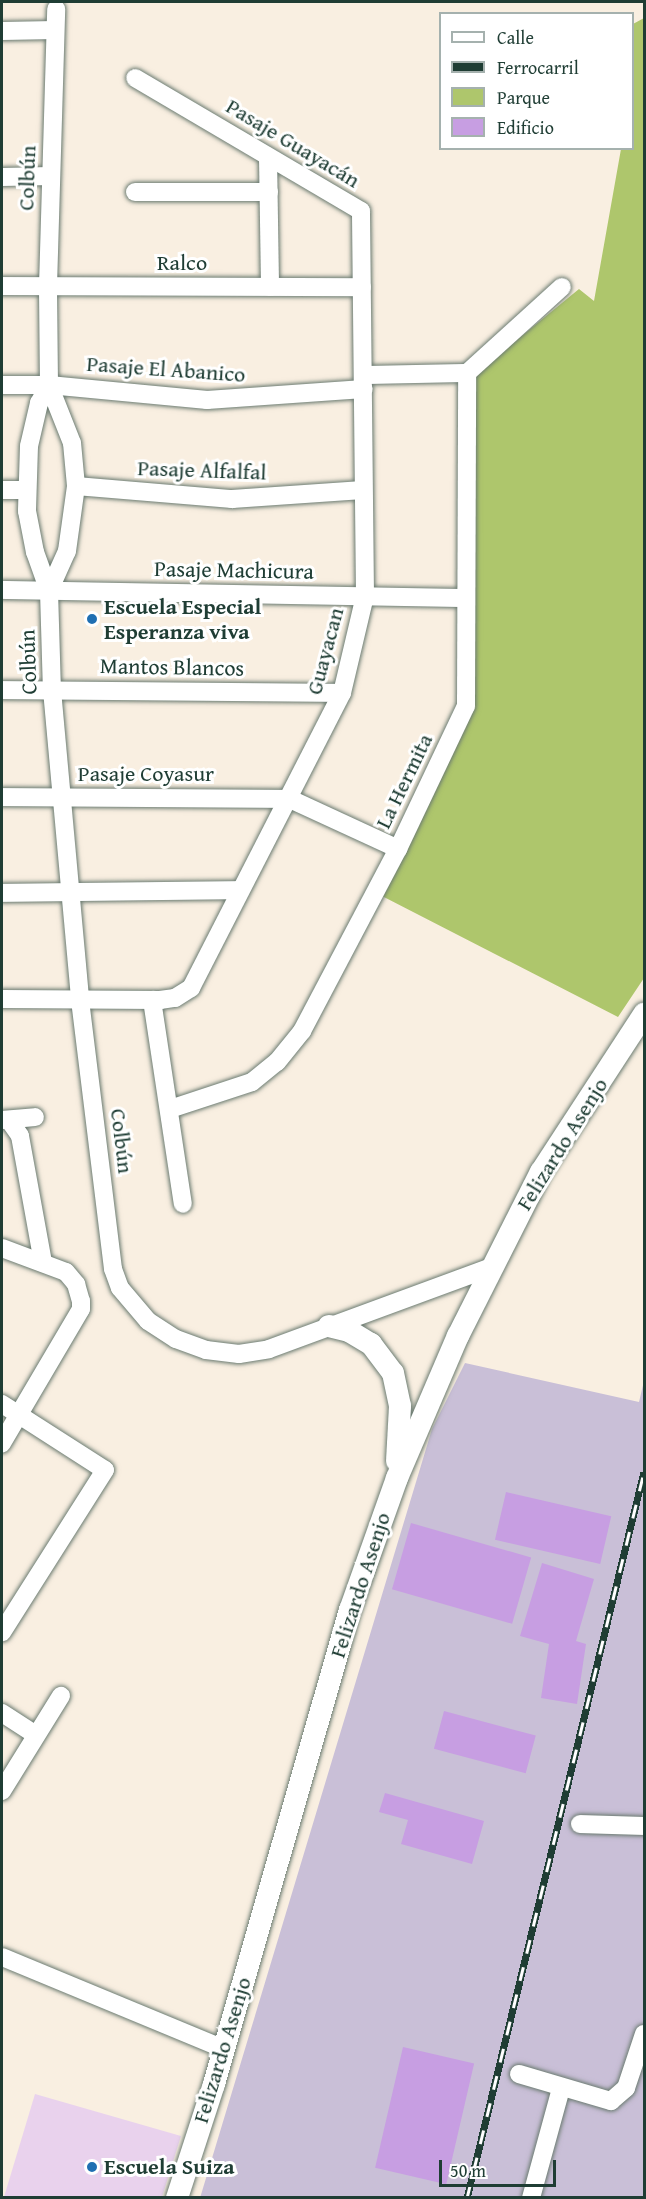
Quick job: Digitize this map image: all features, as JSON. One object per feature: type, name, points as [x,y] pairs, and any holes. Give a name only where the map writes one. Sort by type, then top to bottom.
[{"type":"street","name":"Colbún","points":[[49,591],[67,551],[76,486],[72,443],[49,385],[48,286],[56,9]]},
{"type":"street","points":[[2,19],[25,31]]},
{"type":"street","points":[[2,31],[54,30]]},
{"type":"street","name":"Pasaje Guayacán","points":[[135,78],[361,211],[362,287]]},
{"type":"street","points":[[268,156],[270,287]]},
{"type":"street","points":[[2,177],[51,176]]},
{"type":"street","points":[[135,192],[269,192]]},
{"type":"street","name":"Ralco","points":[[2,286],[362,287]]},
{"type":"street","name":"Guayacan","points":[[2,999],[152,1000],[175,998],[197,981],[240,891],[290,798],[342,693],[365,596],[362,287]]},
{"type":"street","points":[[364,382],[467,373],[562,287]]},
{"type":"street","name":"La Hermita","points":[[170,1109],[252,1082],[277,1062],[308,1020],[398,849],[466,706],[467,373]]},
{"type":"street","name":"Pasaje El Abanico","points":[[2,385],[49,385],[207,400],[364,382]]},
{"type":"street","name":"Colbún","points":[[49,385],[33,424],[25,490],[34,552],[49,591],[52,690],[80,1000],[113,1269],[128,1300],[148,1321],[176,1339],[223,1353],[269,1349],[492,1267]]},
{"type":"street","name":"Pasaje Alfalfal","points":[[76,486],[232,499],[363,490]]},
{"type":"street","points":[[2,490],[25,490]]},
{"type":"street","name":"Pasaje Machicura","points":[[2,590],[466,598]]},
{"type":"street","name":"Mantos Blancos","points":[[2,690],[342,693]]},
{"type":"street","name":"Pasaje Coyasur","points":[[2,797],[290,798]]},
{"type":"street","points":[[290,798],[398,849]]},
{"type":"street","points":[[2,893],[240,891]]},
{"type":"street","points":[[152,1000],[183,1204]]},
{"type":"street","name":"Felizardo Asenjo","points":[[177,2198],[224,2049],[350,1610],[397,1478],[431,1394],[541,1172],[645,1014]]},
{"type":"street","points":[[5,1120],[35,1117]]},
{"type":"street","points":[[5,1120],[20,1136],[43,1263]]},
{"type":"street","points":[[2,1248],[59,1267],[72,1278],[80,1292],[81,1309],[2,1443]]},
{"type":"street","points":[[329,1326],[349,1331],[371,1344],[393,1373],[400,1406],[397,1478]]},
{"type":"street","points":[[2,1404],[105,1470],[2,1632]]},
{"type":"street","points":[[2,1791],[61,1696]]},
{"type":"street","points":[[2,1713],[36,1735]]},
{"type":"street","points":[[580,1824],[645,1826]]},
{"type":"street","points":[[2,1957],[224,2049]]},
{"type":"street","points":[[519,2074],[605,2101],[616,2099],[626,2088],[645,2034]]},
{"type":"street","points":[[531,2198],[561,2088]]},
{"type":"shaded area","points":[[465,1363],[639,1402],[644,1381],[644,2197],[200,2198],[432,1429]]},
{"type":"shaded area","name":"Escuela Suiza","points":[[35,2094],[181,2136],[162,2197],[4,2197]]},
{"type":"green space","points":[[644,18],[644,978],[618,1017],[380,895],[470,711],[474,375],[579,289],[594,301],[621,150],[634,150],[634,23]]},
{"type":"building","points":[[506,1492],[611,1516],[600,1564],[495,1540]]},
{"type":"building","points":[[411,1523],[531,1557],[512,1624],[392,1589]]},
{"type":"building","points":[[542,1563],[594,1579],[576,1641],[586,1644],[577,1704],[541,1698],[549,1644],[520,1636]]},
{"type":"building","points":[[444,1711],[536,1736],[526,1773],[434,1749]]},
{"type":"building","points":[[385,1793],[484,1821],[472,1864],[401,1844],[408,1820],[379,1812]]},
{"type":"building","points":[[403,2047],[474,2063],[446,2184],[375,2168]]},
{"type":"railway","points":[[467,2198],[644,1472]]},
{"type":"place","name":"Escuela Especial Esperanza viva","points":[[92,619]]},
{"type":"place","name":"Escuela Suiza","points":[[92,2167]]}]
